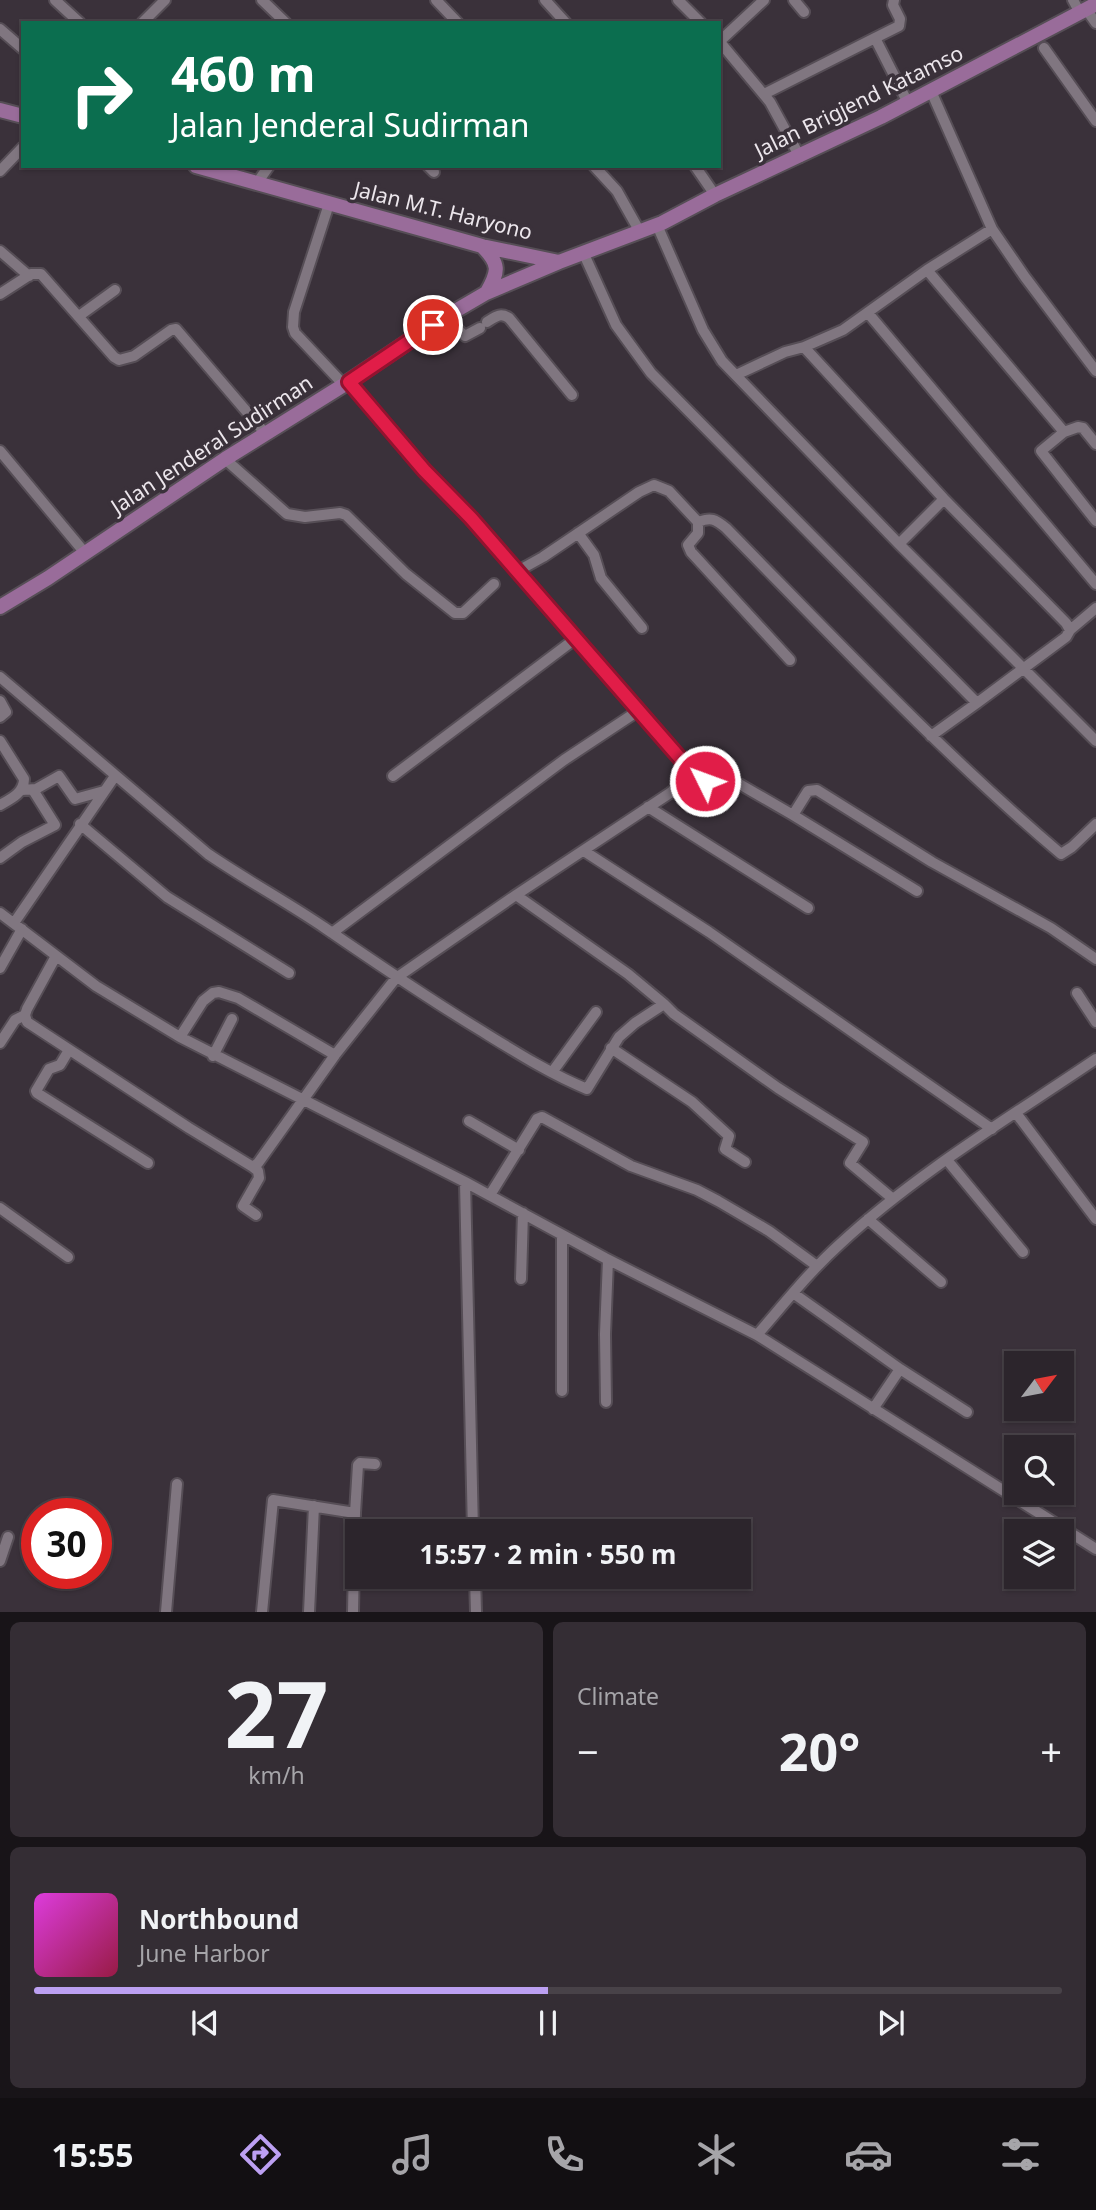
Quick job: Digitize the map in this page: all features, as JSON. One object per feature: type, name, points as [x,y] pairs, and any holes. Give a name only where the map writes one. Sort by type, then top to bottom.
[{"type":"main road","name":"Jalan Brigjend Katamso","points":[[559,261],[657,225],[931,91],[1041,43],[1084,6]]},
{"type":"main road","points":[[0,110],[21,115]]},
{"type":"main road","name":"Jalan M.T. Haryono","points":[[203,168],[482,246],[559,261]]},
{"type":"main road","points":[[482,246],[492,256],[496,269],[495,279],[486,293]]},
{"type":"main road","name":"Jalan Jenderal Sudirman","points":[[0,607],[445,317],[486,293],[559,261]]},
{"type":"street","points":[[55,0],[78,21]]},
{"type":"street","points":[[144,21],[165,0]]},
{"type":"street","points":[[262,0],[284,21]]},
{"type":"street","points":[[436,0],[456,21]]},
{"type":"street","points":[[545,0],[564,21]]},
{"type":"street","points":[[678,0],[699,21]]},
{"type":"street","points":[[721,40],[764,0]]},
{"type":"street","points":[[794,0],[804,12]]},
{"type":"street","points":[[764,94],[899,26],[900,19],[893,5],[894,0]]},
{"type":"street","points":[[1084,6],[1096,23]]},
{"type":"street","points":[[0,29],[21,47]]},
{"type":"street","points":[[875,38],[908,103]]},
{"type":"street","points":[[721,42],[764,94],[800,156]]},
{"type":"street","points":[[1041,43],[1096,121]]},
{"type":"street","points":[[931,91],[992,229],[1096,371]]},
{"type":"street","points":[[0,171],[21,149]]},
{"type":"street","points":[[257,183],[268,168]]},
{"type":"street","points":[[596,168],[617,191],[640,232]]},
{"type":"street","points":[[696,168],[715,195]]},
{"type":"street","points":[[329,204],[294,312],[292,324],[299,337],[347,383],[424,470],[471,518],[691,774],[705,781],[714,775],[722,774],[917,891]]},
{"type":"street","points":[[657,225],[706,336],[716,352],[899,544],[1096,741]]},
{"type":"street","points":[[736,375],[785,352],[804,348],[833,336],[927,270],[992,229]]},
{"type":"street","points":[[0,251],[29,276]]},
{"type":"street","points":[[583,252],[616,326],[651,373],[977,703]]},
{"type":"street","points":[[927,270],[1064,432]]},
{"type":"street","points":[[0,295],[34,273],[41,274],[119,360],[134,356],[170,330],[176,329],[265,433]]},
{"type":"street","points":[[79,316],[115,290]]},
{"type":"street","points":[[868,313],[1096,584]]},
{"type":"street","points":[[445,317],[465,336],[498,315],[505,315],[572,395]]},
{"type":"street","points":[[804,348],[1070,630]]},
{"type":"street","points":[[1096,444],[1080,427],[1064,432],[1041,453],[1096,521]]},
{"type":"street","points":[[0,451],[85,553]]},
{"type":"street","points":[[225,458],[287,514],[299,517],[340,513],[346,515],[412,580],[455,613],[463,613],[494,584]]},
{"type":"street","points":[[516,572],[649,486],[659,486],[669,491],[698,522],[699,531],[690,542],[689,549],[790,660]]},
{"type":"street","points":[[899,544],[944,499]]},
{"type":"street","points":[[698,522],[714,519],[726,528],[931,736],[1061,854],[1096,824]]},
{"type":"street","points":[[578,533],[594,555],[601,578],[642,628]]},
{"type":"street","points":[[931,736],[1066,637],[1070,630],[1096,608]]},
{"type":"street","points":[[393,776],[575,639]]},
{"type":"street","points":[[0,677],[208,854],[282,899],[396,978],[504,1045],[587,1089],[611,1048],[628,1028],[664,1004]]},
{"type":"street","points":[[0,701],[6,712],[0,717]]},
{"type":"street","points":[[332,933],[564,760],[638,711]]},
{"type":"street","points":[[0,741],[24,779],[27,790],[55,825],[22,842],[0,858]]},
{"type":"street","points":[[253,1167],[335,1055],[396,978],[685,782],[691,774]]},
{"type":"street","points":[[0,805],[59,776],[75,799],[104,790]]},
{"type":"street","points":[[0,968],[18,926],[80,824],[115,776]]},
{"type":"street","points":[[793,815],[808,791],[817,790],[932,862],[1051,928],[1096,959]]},
{"type":"street","points":[[648,807],[808,908]]},
{"type":"street","points":[[80,824],[167,897],[289,973]]},
{"type":"street","points":[[584,851],[709,932],[992,1129]]},
{"type":"street","points":[[516,895],[628,974],[674,1014],[778,1088],[863,1142],[850,1163],[894,1199]]},
{"type":"street","points":[[0,913],[117,1000],[180,1037],[757,1335],[1096,1549]]},
{"type":"street","points":[[0,1043],[15,1020],[25,1015],[56,956]]},
{"type":"street","points":[[180,1037],[203,1002],[213,993],[219,992],[238,999],[335,1055]]},
{"type":"street","points":[[1077,993],[1096,1022]]},
{"type":"street","points":[[553,1072],[596,1012]]},
{"type":"street","points":[[25,1015],[29,1024],[258,1171],[259,1178],[243,1203],[244,1208],[256,1215]]},
{"type":"street","points":[[214,1056],[232,1019]]},
{"type":"street","points":[[611,1048],[698,1106],[729,1136],[725,1150],[745,1162]]},
{"type":"street","points":[[69,1050],[60,1066],[49,1069],[37,1093],[148,1163]]},
{"type":"street","points":[[757,1335],[817,1266],[868,1219],[947,1160],[1096,1059]]},
{"type":"street","points":[[1016,1113],[1096,1219]]},
{"type":"street","points":[[490,1195],[537,1119],[542,1117],[631,1166],[718,1200],[769,1231],[817,1266]]},
{"type":"street","points":[[469,1121],[519,1150]]},
{"type":"street","points":[[947,1160],[1023,1252]]},
{"type":"street","points":[[465,1182],[473,1519]]},
{"type":"street","points":[[0,1209],[68,1257]]},
{"type":"street","points":[[521,1279],[523,1213]]},
{"type":"street","points":[[868,1219],[941,1282]]},
{"type":"street","points":[[562,1235],[562,1391]]},
{"type":"street","points":[[606,1402],[608,1260]]},
{"type":"street","points":[[793,1293],[900,1369],[967,1412]]},
{"type":"street","points":[[873,1409],[900,1369]]},
{"type":"street","points":[[353,1612],[358,1464],[375,1464]]},
{"type":"street","points":[[166,1612],[177,1484]]},
{"type":"street","points":[[262,1612],[272,1500],[275,1498],[355,1513]]},
{"type":"street","points":[[309,1612],[314,1506]]},
{"type":"street","points":[[0,1561],[8,1536]]},
{"type":"street","points":[[475,1589],[476,1612]]},
{"type":"route","points":[[433,325],[349,382],[424,470],[471,518],[691,774],[705,781]]}]
